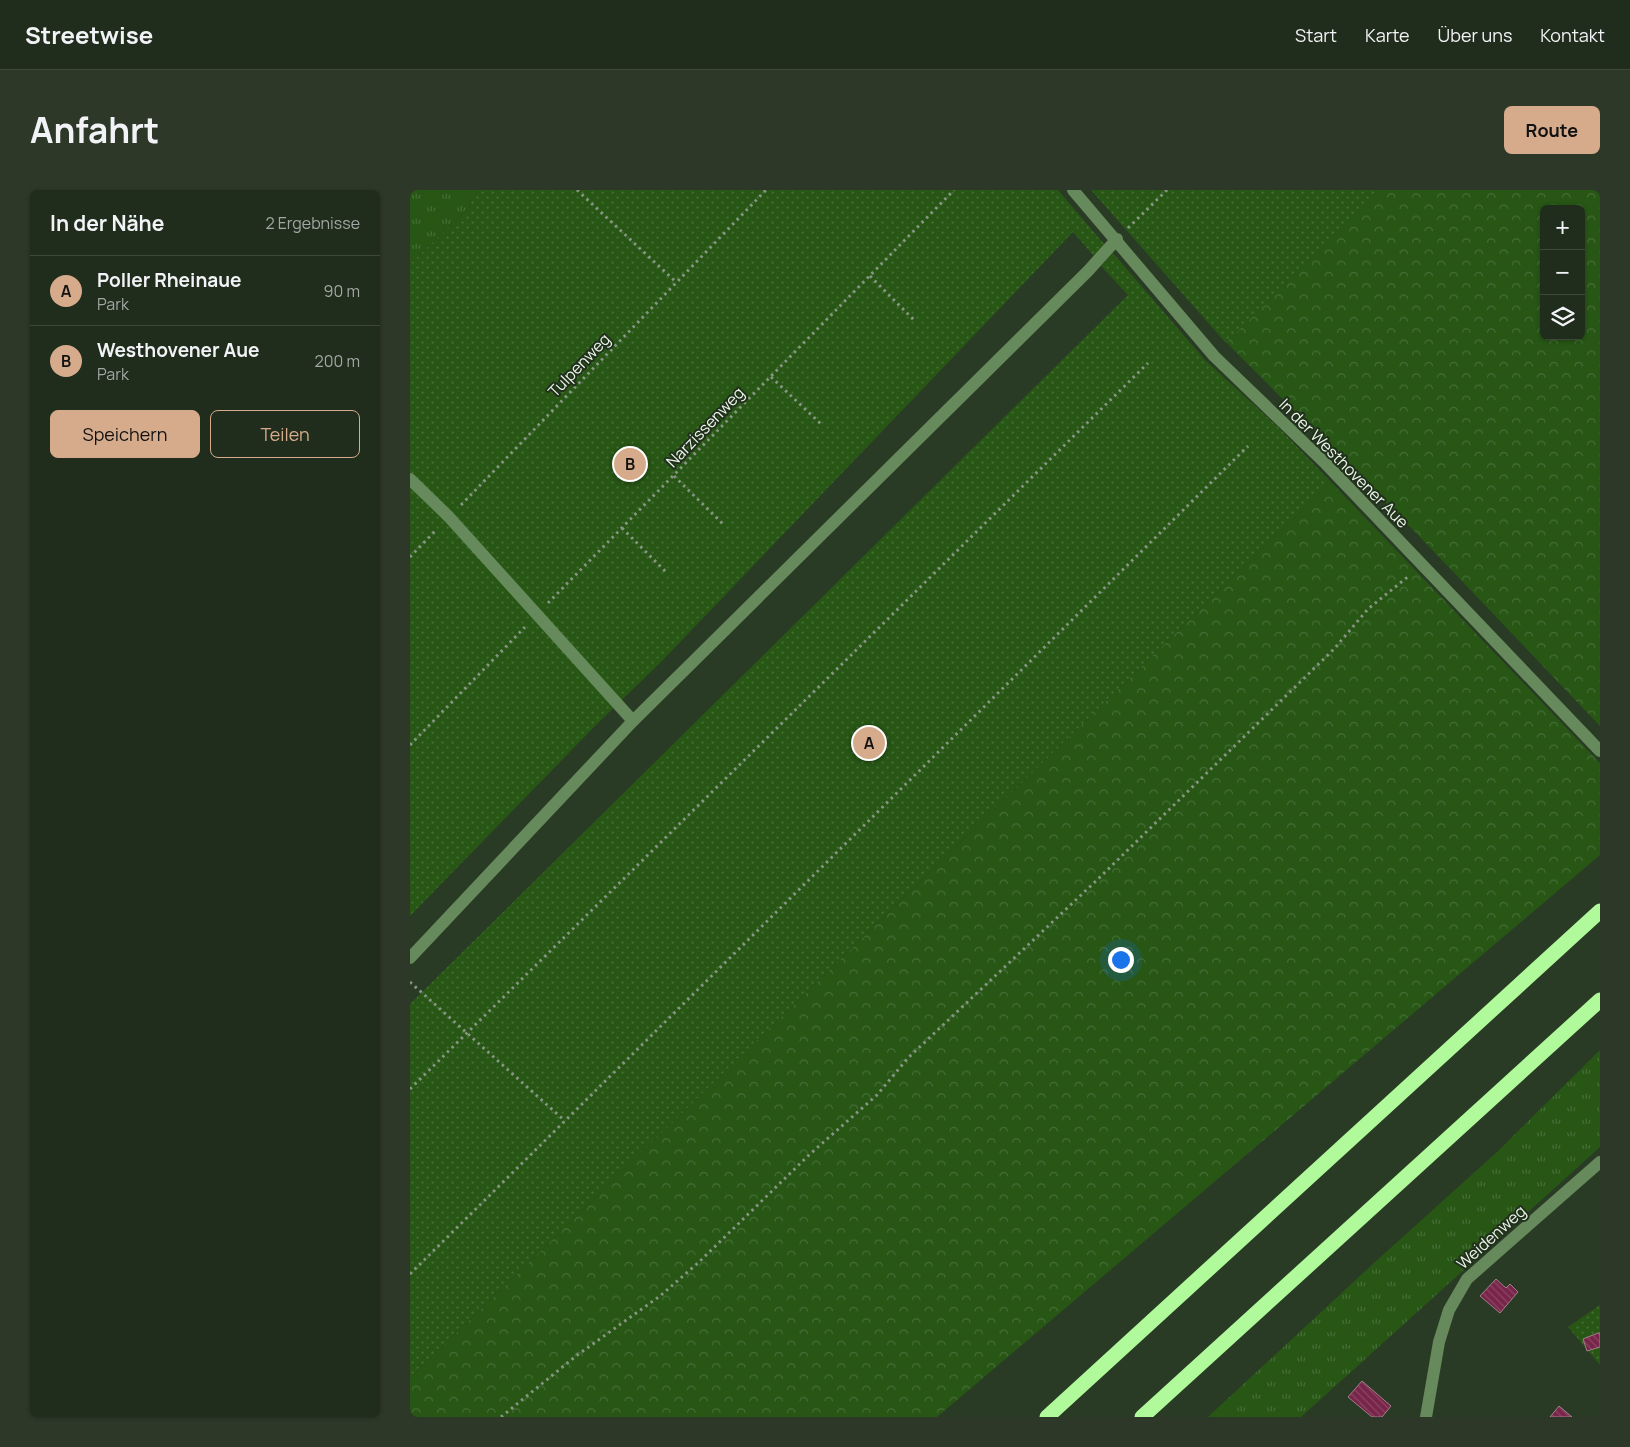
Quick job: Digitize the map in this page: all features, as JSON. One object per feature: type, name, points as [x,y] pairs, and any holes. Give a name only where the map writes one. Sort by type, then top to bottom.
[{"type":"highway","points":[[1048,1417],[1600,911]]},
{"type":"highway","points":[[1142,1417],[1600,1000]]},
{"type":"street","name":"In der Westhovener Aue","points":[[1073,190],[1117,239],[1214,356],[1326,464],[1600,751]]},
{"type":"street","points":[[410,958],[633,721],[1088,271],[1117,239]]},
{"type":"street","points":[[410,479],[449,517],[633,721]]},
{"type":"street","name":"Weidenweg","points":[[1426,1417],[1439,1342],[1449,1310],[1467,1278],[1600,1162]]},
{"type":"path","points":[[577,190],[676,282]]},
{"type":"path","name":"Tulpenweg","points":[[410,557],[766,190]]},
{"type":"path","name":"Narzissenweg","points":[[410,745],[954,190]]},
{"type":"path","points":[[1117,239],[1167,190]]},
{"type":"path","points":[[870,276],[914,320]]},
{"type":"path","points":[[410,1089],[1148,363]]},
{"type":"path","points":[[771,377],[821,424]]},
{"type":"path","points":[[410,1274],[1248,446]]},
{"type":"path","points":[[674,476],[724,525]]},
{"type":"path","points":[[622,528],[667,573]]},
{"type":"path","points":[[501,1417],[576,1356],[660,1296],[698,1263],[810,1154],[877,1095],[908,1058],[1097,880],[1334,649],[1368,609],[1422,565]]},
{"type":"path","points":[[410,982],[565,1121]]},
{"type":"green space","points":[[410,190],[474,190],[469,208],[410,264]]},
{"type":"green space","points":[[474,190],[1058,190],[1105,245],[1094,256],[1073,232],[660,663],[596,725],[410,916],[410,264],[469,208]]},
{"type":"green space","points":[[1091,190],[1381,190],[1226,343]]},
{"type":"green space","points":[[1265,190],[1600,190],[1600,726],[1418,535],[1226,342]]},
{"type":"green space","points":[[1113,253],[1205,360],[1279,428],[1331,482],[410,1378],[410,1004],[1128,295],[1101,266]]},
{"type":"green space","points":[[1331,482],[1600,763],[1600,855],[937,1417],[410,1417],[410,1378]]},
{"type":"green space","points":[[1600,1050],[1600,1147],[1301,1417],[1208,1417],[1497,1152]]},
{"type":"green space","points":[[1600,1305],[1600,1365],[1568,1327]]},
{"type":"building","points":[[1496,1279],[1506,1288],[1510,1284],[1518,1292],[1500,1313],[1480,1296]]},
{"type":"building","points":[[1600,1333],[1600,1347],[1587,1351],[1583,1339]]},
{"type":"building","points":[[1362,1381],[1391,1406],[1382,1417],[1372,1417],[1348,1397]]},
{"type":"building","points":[[1559,1406],[1572,1417],[1550,1417]]},
{"type":"place","name":"Westhovener Aue","points":[[630,464]]},
{"type":"place","name":"Poller Rheinaue","points":[[869,743]]}]
